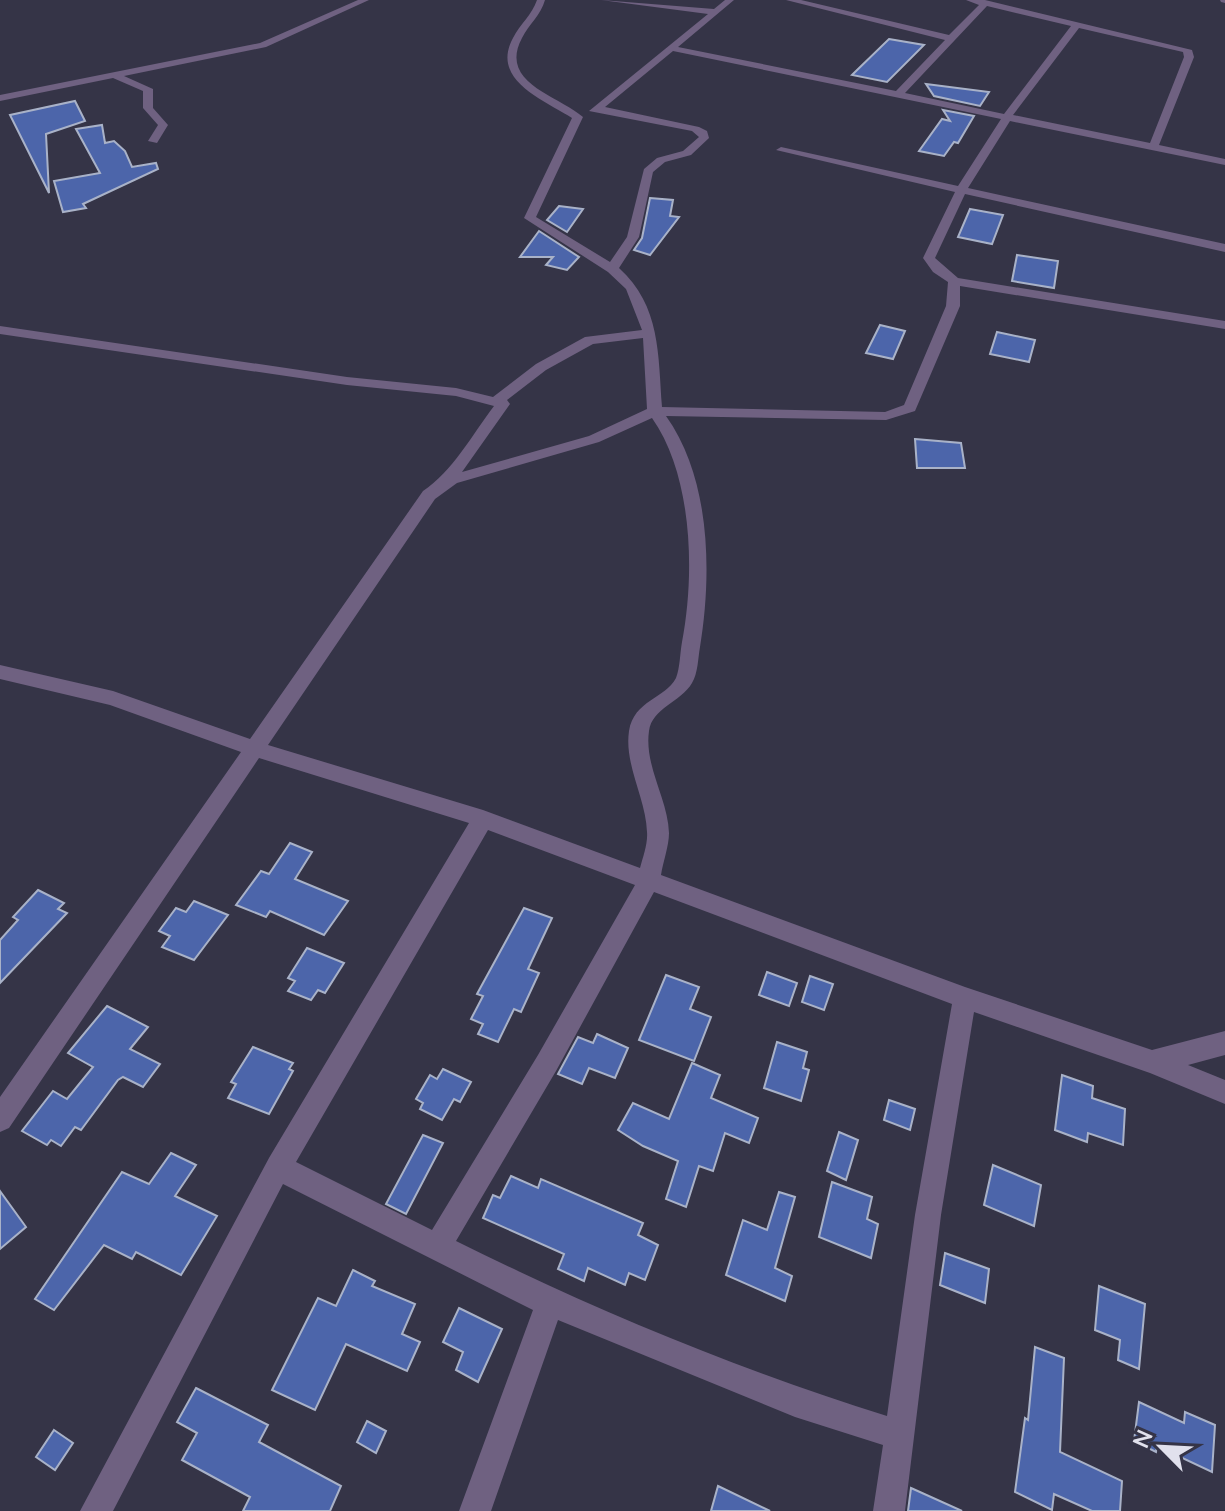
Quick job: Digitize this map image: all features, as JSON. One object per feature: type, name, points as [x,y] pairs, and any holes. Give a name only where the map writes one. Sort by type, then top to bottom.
[{"type":"street","points":[[0,98],[263,45],[365,0]]},
{"type":"street","points":[[541,0],[515,42],[512,62],[519,83],[578,117]]},
{"type":"street","points":[[605,0],[718,12]]},
{"type":"street","points":[[438,1246],[547,1063],[649,880],[658,833],[640,756],[639,729],[651,707],[674,693],[685,679],[698,606],[697,534],[685,474],[665,425],[655,411],[650,333],[632,287],[612,269],[530,218],[578,117],[600,109],[730,0]]},
{"type":"street","points":[[790,0],[954,39]]},
{"type":"street","points":[[970,0],[1075,27],[1180,47],[1190,54],[1153,148]]},
{"type":"street","points":[[1019,12],[1037,0]]},
{"type":"street","points":[[898,95],[985,3]]},
{"type":"street","points":[[1075,27],[1005,118],[962,190],[929,258],[937,269],[954,281],[1220,324],[1225,339]]},
{"type":"street","points":[[675,49],[1225,162]]},
{"type":"street","points":[[112,75],[148,89],[148,108],[163,125],[153,141]]},
{"type":"street","points":[[600,109],[695,129],[703,133],[704,138],[687,153],[661,160],[648,171],[633,237],[612,269]]},
{"type":"street","points":[[781,150],[1225,248]]},
{"type":"street","points":[[1,1115],[406,523],[429,495],[451,480],[594,439],[655,411],[886,416],[905,413],[910,408],[953,306],[954,281]]},
{"type":"street","points":[[0,330],[498,400],[541,367],[590,340],[650,333]]},
{"type":"street","points":[[451,480],[456,466],[502,407],[498,400]]},
{"type":"street","points":[[0,672],[113,698],[253,748],[483,819],[965,998],[1152,1062],[1225,1092]]},
{"type":"street","points":[[96,1511],[278,1167],[483,819]]},
{"type":"street","points":[[889,1511],[928,1215],[965,998]]},
{"type":"street","points":[[1152,1062],[1225,1043]]},
{"type":"street","points":[[278,1167],[550,1303],[795,1402],[900,1435]]},
{"type":"street","points":[[475,1511],[550,1303]]},
{"type":"building","points":[[889,39],[924,45],[887,82],[852,75]]},
{"type":"building","points":[[926,84],[989,92],[980,106],[934,96]]},
{"type":"building","points":[[75,101],[85,121],[46,134],[49,193],[10,115]]},
{"type":"building","points":[[943,110],[974,116],[958,143],[954,142],[944,156],[919,151],[942,119],[950,121]]},
{"type":"building","points":[[102,125],[105,143],[114,141],[125,151],[132,167],[156,163],[158,169],[83,204],[86,208],[63,212],[54,181],[100,173],[76,129]]},
{"type":"building","points":[[650,198],[673,200],[670,216],[679,217],[650,255],[634,250],[642,238]]},
{"type":"building","points":[[559,206],[583,209],[567,232],[547,220]]},
{"type":"building","points":[[970,209],[1003,215],[992,244],[958,237]]},
{"type":"building","points":[[539,231],[579,257],[567,270],[546,265],[553,257],[520,257]]},
{"type":"building","points":[[1017,255],[1058,261],[1054,288],[1012,281]]},
{"type":"building","points":[[880,325],[905,331],[893,359],[866,353]]},
{"type":"building","points":[[997,332],[1035,340],[1029,362],[990,354]]},
{"type":"building","points":[[915,439],[961,443],[965,468],[917,468]]},
{"type":"building","points":[[290,843],[312,852],[295,879],[348,901],[324,935],[270,911],[266,917],[236,905],[261,871],[269,874]]},
{"type":"building","points":[[38,890],[64,903],[58,909],[67,913],[0,983],[0,940],[18,920],[13,917]]},
{"type":"building","points":[[194,901],[228,915],[194,960],[162,947],[170,936],[159,931],[176,908],[186,912]]},
{"type":"building","points":[[524,908],[552,918],[528,969],[539,973],[521,1012],[514,1009],[498,1042],[478,1034],[483,1024],[471,1019],[483,996],[477,994]]},
{"type":"building","points":[[307,948],[344,963],[325,993],[318,990],[311,1000],[288,991],[295,981],[288,978]]},
{"type":"building","points":[[767,972],[797,983],[789,1006],[759,995]]},
{"type":"building","points":[[666,975],[699,987],[690,1009],[711,1017],[694,1061],[639,1040]]},
{"type":"building","points":[[810,976],[833,984],[824,1010],[802,1002]]},
{"type":"building","points":[[107,1006],[148,1027],[130,1049],[160,1064],[143,1087],[123,1077],[118,1080],[81,1130],[75,1127],[61,1146],[51,1140],[47,1145],[22,1131],[53,1091],[67,1099],[93,1067],[68,1053]]},
{"type":"building","points":[[597,1034],[628,1048],[615,1078],[589,1068],[582,1084],[558,1074],[578,1037],[593,1043]]},
{"type":"building","points":[[777,1042],[807,1052],[803,1068],[809,1070],[801,1101],[764,1088]]},
{"type":"building","points":[[253,1047],[293,1063],[289,1069],[293,1071],[269,1114],[228,1098],[236,1084],[231,1082]]},
{"type":"building","points":[[692,1063],[720,1075],[711,1098],[758,1118],[749,1143],[725,1133],[713,1171],[699,1166],[686,1207],[666,1199],[678,1161],[643,1146],[618,1130],[633,1103],[669,1119]]},
{"type":"building","points":[[443,1069],[471,1082],[460,1102],[454,1099],[442,1120],[420,1109],[423,1103],[416,1099],[430,1075],[437,1079]]},
{"type":"building","points":[[1062,1075],[1093,1086],[1092,1098],[1125,1109],[1123,1145],[1088,1133],[1087,1142],[1055,1130]]},
{"type":"building","points":[[889,1100],[915,1109],[910,1130],[884,1120]]},
{"type":"building","points":[[839,1132],[858,1140],[846,1180],[827,1171]]},
{"type":"building","points":[[423,1135],[443,1143],[406,1214],[386,1204]]},
{"type":"building","points":[[171,1153],[196,1165],[175,1196],[217,1216],[181,1275],[136,1252],[132,1259],[104,1245],[54,1310],[35,1299],[122,1172],[149,1184]]},
{"type":"building","points":[[993,1165],[1041,1185],[1034,1226],[984,1205]]},
{"type":"building","points":[[511,1176],[538,1188],[541,1179],[643,1223],[638,1235],[658,1245],[645,1280],[629,1273],[625,1285],[588,1268],[584,1281],[558,1269],[564,1254],[483,1218],[493,1195],[500,1198]]},
{"type":"building","points":[[832,1182],[872,1197],[867,1219],[878,1224],[871,1258],[819,1237]]},
{"type":"building","points":[[0,1191],[26,1227],[0,1249]]},
{"type":"building","points":[[779,1192],[795,1197],[775,1268],[792,1276],[785,1301],[726,1275],[743,1220],[767,1230]]},
{"type":"building","points":[[945,1253],[989,1269],[985,1303],[940,1285]]},
{"type":"building","points":[[353,1270],[375,1281],[372,1286],[415,1304],[402,1334],[420,1342],[407,1371],[346,1344],[315,1410],[272,1390],[318,1298],[336,1306]]},
{"type":"building","points":[[1099,1286],[1145,1304],[1139,1369],[1118,1360],[1120,1340],[1095,1330]]},
{"type":"building","points":[[459,1308],[502,1329],[478,1382],[456,1370],[463,1352],[443,1342]]},
{"type":"building","points":[[1035,1347],[1064,1358],[1060,1452],[1122,1481],[1120,1511],[1092,1511],[1054,1494],[1052,1510],[1015,1492],[1025,1418],[1028,1420]]},
{"type":"building","points":[[196,1388],[268,1425],[259,1442],[341,1486],[330,1511],[243,1511],[250,1497],[182,1460],[197,1433],[177,1422]]},
{"type":"building","points":[[1139,1402],[1184,1423],[1185,1412],[1215,1425],[1212,1472],[1157,1446],[1156,1452],[1134,1441]]},
{"type":"building","points":[[367,1421],[386,1431],[376,1453],[357,1442]]},
{"type":"building","points":[[54,1430],[73,1443],[55,1470],[36,1457]]},
{"type":"building","points":[[718,1486],[770,1511],[711,1511]]},
{"type":"building","points":[[911,1488],[962,1511],[908,1511]]}]
